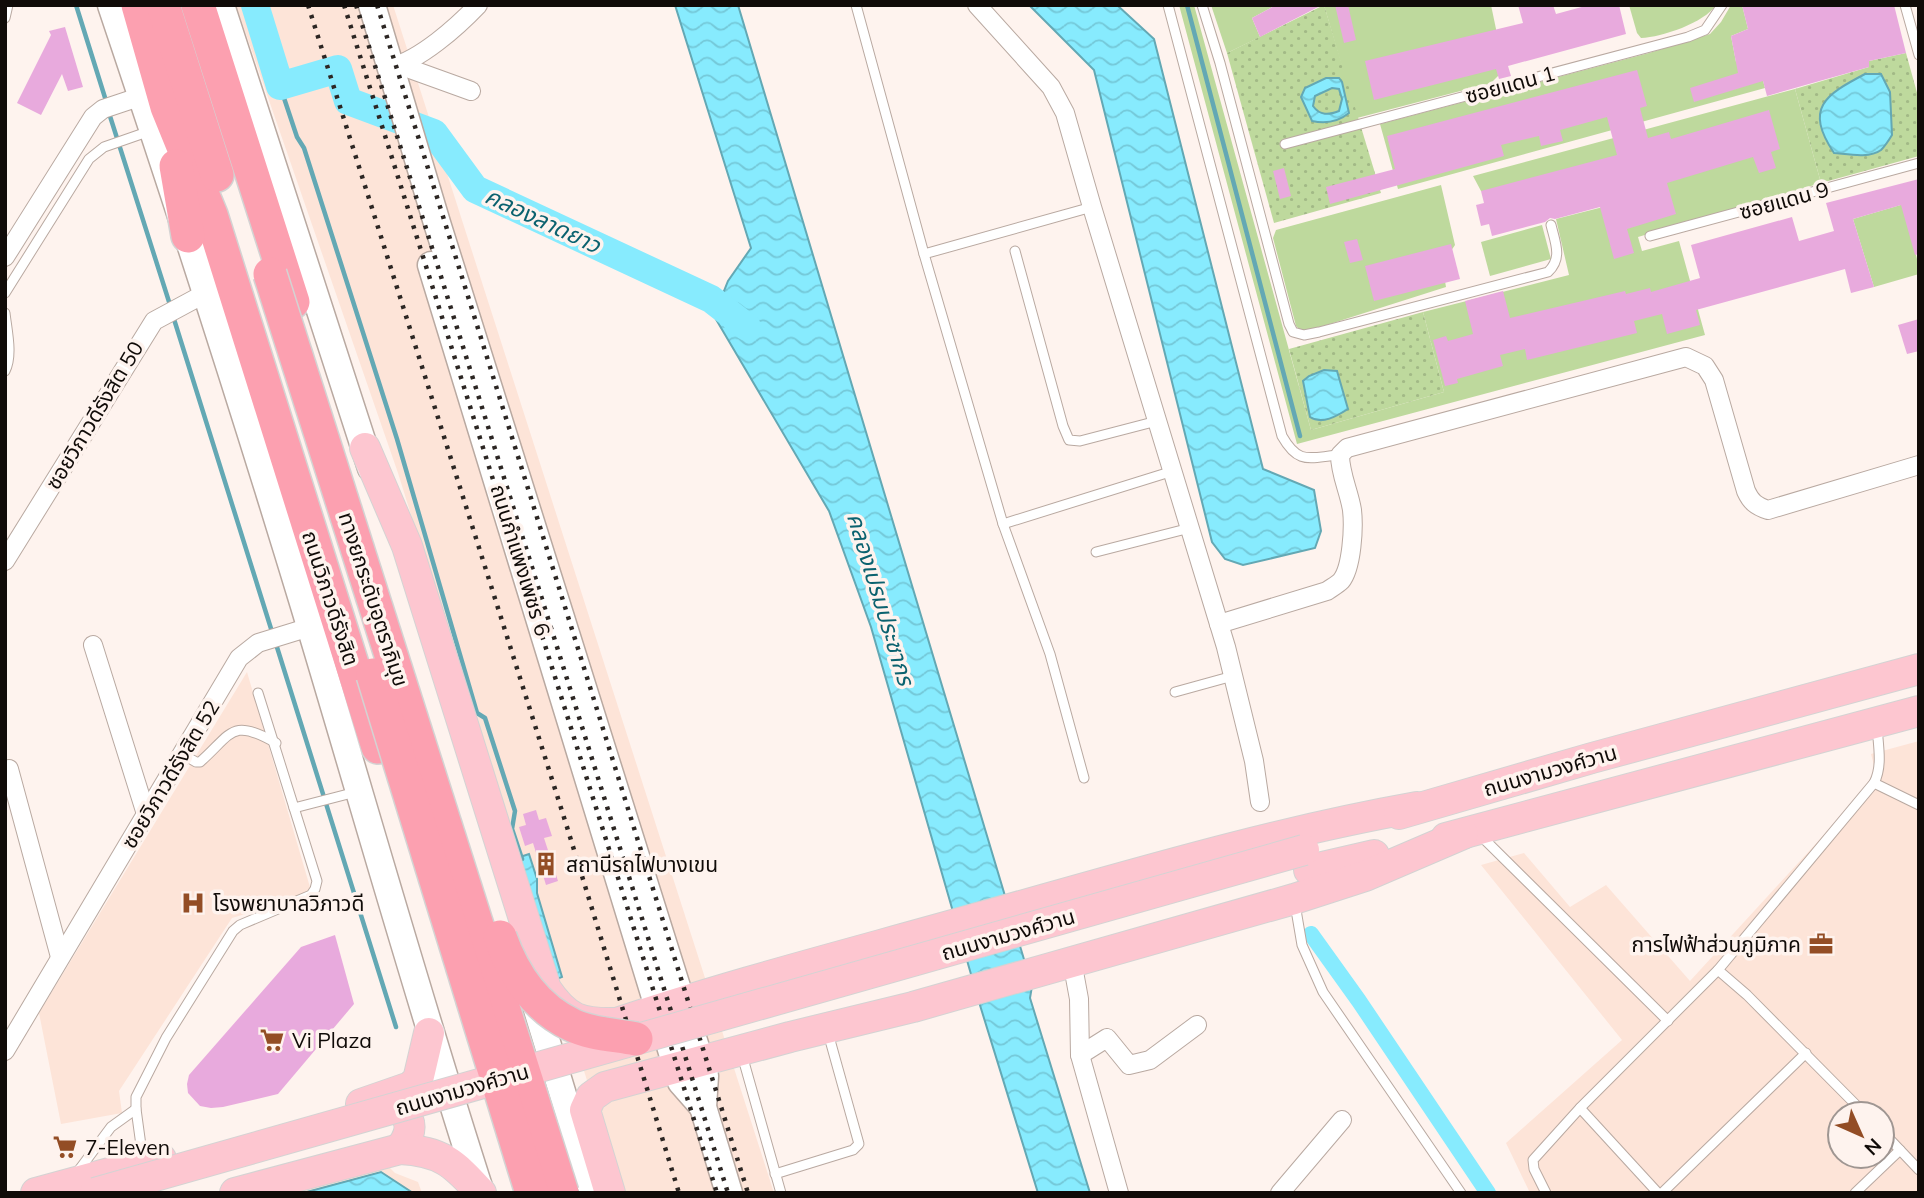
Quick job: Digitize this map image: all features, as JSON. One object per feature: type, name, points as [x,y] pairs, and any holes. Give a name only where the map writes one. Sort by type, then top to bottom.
[{"type":"highway","name":"ถนนวิภาวดีรังสิต","points":[[138,5],[153,111],[211,215],[520,1193]]},
{"type":"highway","name":"ทางยกระดับอุตราภิมุข","points":[[163,5],[324,516],[532,1193]]},
{"type":"highway","name":"ทางยกระดับอุตราภิมุข","points":[[183,5],[270,274],[587,1193]]},
{"type":"highway","points":[[198,5],[433,737],[587,1193]]},
{"type":"highway","points":[[153,111],[188,236]]},
{"type":"highway","points":[[238,132],[286,204]]},
{"type":"highway","points":[[270,274],[366,532],[507,957],[523,985],[550,1011],[573,1026],[636,1039]]},
{"type":"main road","name":"ถนนวิภาวดีรังสิต","points":[[111,5],[153,111]]},
{"type":"main road","points":[[221,5],[365,448],[587,1193]]},
{"type":"main road","name":"ถนนกำแพงเพชร 6","points":[[353,5],[392,103],[689,1064],[705,1076],[703,1107],[729,1193]]},
{"type":"main road","name":"ถนนกำแพงเพชร 6","points":[[372,5],[395,66],[392,103]]},
{"type":"main road","name":"ถนนวิภาวดีรังสิต","points":[[188,236],[310,627],[429,1033],[481,1193]]},
{"type":"main road","points":[[365,448],[407,546],[546,989],[558,1007],[573,1018],[594,1023],[617,1023],[774,975],[1058,896],[1322,826],[1417,807]]},
{"type":"main road","name":"ถนนงามวงศ์วาน","points":[[162,1193],[1307,860],[1417,807],[1919,669]]},
{"type":"main road","name":"ถนนงามวงศ์วาน","points":[[82,1189],[1307,860],[1469,833],[1919,711]]},
{"type":"main road","points":[[587,1193],[585,1110],[591,1097],[605,1087],[913,1007],[1294,899],[1365,876],[1469,833]]},
{"type":"main road","points":[[774,975],[748,989],[742,999],[751,1032],[762,1038],[790,1037]]},
{"type":"main road","points":[[36,1193],[82,1189],[144,1164],[370,1101],[410,1087],[418,1080],[429,1033]]},
{"type":"main road","points":[[370,1101],[388,1104],[405,1112],[411,1128],[400,1149]]},
{"type":"main road","points":[[235,1193],[400,1149],[439,1156],[458,1168],[481,1193]]},
{"type":"street","points":[[395,66],[434,44],[478,5]]},
{"type":"street","points":[[977,5],[1051,87],[1065,113],[1219,624],[1254,761],[1260,802]]},
{"type":"street","points":[[395,66],[471,91]]},
{"type":"street","points":[[5,257],[93,117],[103,109],[153,111]]},
{"type":"street","name":"ซอยวิภาวดีรังสิต 50","points":[[5,561],[142,338],[161,316],[206,293]]},
{"type":"street","points":[[1219,624],[1327,591],[1340,582],[1347,569],[1351,540],[1352,510],[1340,455],[1347,448],[1686,357],[1705,366],[1714,380],[1746,491],[1750,501],[1757,507],[1768,510],[1919,465]]},
{"type":"street","name":"ซอยวิภาวดีรังสิต 52","points":[[5,1051],[239,658],[258,643],[310,627]]},
{"type":"street","points":[[93,645],[146,814]]},
{"type":"street","points":[[9,769],[60,957]]},
{"type":"street","points":[[1072,961],[1079,999],[1080,1055],[1119,1193]]},
{"type":"street","points":[[1080,1055],[1107,1038],[1129,1065],[1150,1060],[1197,1025]]},
{"type":"street","points":[[1280,1193],[1342,1120]]},
{"type":"lane","points":[[5,18],[8,5]]},
{"type":"lane","points":[[856,5],[924,254],[1003,524],[1049,654],[1084,778]]},
{"type":"lane","points":[[1168,5],[1283,436],[1291,451],[1304,458],[1340,455]]},
{"type":"lane","points":[[1202,5],[1293,332],[1304,335],[1319,332],[1548,272],[1557,261],[1551,225]]},
{"type":"lane","name":"ซอยแดน 1","points":[[1285,144],[1688,37],[1705,30],[1723,5]]},
{"type":"lane","points":[[1905,5],[1919,55]]},
{"type":"lane","points":[[5,293],[89,159],[153,111]]},
{"type":"lane","name":"ซอยแดน 9","points":[[1650,236],[1919,163]]},
{"type":"lane","points":[[924,254],[1092,207]]},
{"type":"lane","points":[[1016,251],[1069,440],[1080,441],[1157,421]]},
{"type":"lane","points":[[5,313],[9,345],[5,371]]},
{"type":"lane","points":[[1003,524],[1173,471]]},
{"type":"lane","points":[[1096,552],[1190,528]]},
{"type":"lane","points":[[1175,692],[1233,676]]},
{"type":"lane","points":[[144,1164],[136,1097],[166,1038],[233,931],[240,925],[311,895],[316,889],[317,881],[276,743],[258,693]]},
{"type":"lane","points":[[1546,1193],[1532,1160],[1718,970],[1874,783],[1880,766],[1877,722]]},
{"type":"lane","points":[[182,754],[200,762],[227,736],[243,729],[261,734],[276,743]]},
{"type":"lane","points":[[1874,783],[1919,806]]},
{"type":"lane","points":[[294,808],[358,792]]},
{"type":"lane","points":[[1469,833],[1668,1021]]},
{"type":"lane","points":[[1294,899],[1302,945],[1323,992],[1461,1193]]},
{"type":"lane","points":[[1718,970],[1851,1100]]},
{"type":"lane","points":[[775,1174],[853,1150],[859,1144],[827,1028]]},
{"type":"lane","points":[[740,1050],[781,1193]]},
{"type":"lane","points":[[1580,1108],[1660,1193],[1806,1053]]},
{"type":"lane","points":[[82,1189],[111,1127],[136,1109]]},
{"type":"lane","points":[[1896,1146],[1918,1169]]},
{"type":"lane","points":[[1856,1193],[1900,1150]]},
{"type":"shaded area","points":[[236,5],[393,5],[774,1193],[622,1193],[398,473]]},
{"type":"shaded area","name":"โรงพยาบาลวิภาวดี","points":[[247,672],[312,894],[232,918],[119,1091],[122,1113],[61,1124],[39,1013]]},
{"type":"shaded area","name":"การไฟฟ้าส่วนภูมิภาค","points":[[1919,741],[1919,796],[1914,806],[1919,809],[1919,1193],[1530,1193],[1506,1143],[1622,1040],[1481,865],[1524,853],[1570,907],[1606,885],[1690,981],[1877,777],[1871,754]]},
{"type":"shaded area","points":[[386,1164],[395,1173],[418,1182],[422,1193],[282,1193]]},
{"type":"green space","points":[[1179,5],[1194,5],[1311,430],[1444,392],[1423,312],[1569,275],[1556,219],[1603,207],[1481,191],[1473,176],[1795,89],[1821,183],[1638,237],[1642,251],[1679,241],[1705,335],[1297,444]]},
{"type":"green space","points":[[1211,5],[1276,5],[1252,18],[1260,37],[1227,53]]},
{"type":"green space","points":[[1324,5],[1491,5],[1496,29],[1498,76],[1491,83],[1357,118]]},
{"type":"green space","points":[[1324,5],[1381,193],[1274,223],[1227,53]]},
{"type":"green space","points":[[1629,5],[1716,5],[1702,18],[1682,28],[1641,38]]},
{"type":"green space","points":[[1731,5],[1742,5],[1748,29],[1731,36],[1736,62],[1757,59],[1765,88],[1398,189],[1380,124],[1649,53],[1710,34]]},
{"type":"green space","points":[[1906,53],[1919,100],[1919,156],[1821,183],[1795,89],[1869,67],[1869,61]]},
{"type":"green space","points":[[1441,185],[1455,245],[1442,264],[1446,287],[1301,331],[1296,326],[1273,238],[1276,230]]},
{"type":"green space","points":[[1904,204],[1919,259],[1919,274],[1874,287],[1853,219]]},
{"type":"green space","points":[[1542,225],[1551,259],[1490,276],[1481,242]]},
{"type":"green space","points":[[1423,312],[1444,392],[1311,430],[1289,349]]},
{"type":"water","name":"คลองเปรมประชากร","points":[[675,5],[738,5],[1032,986],[1030,998],[1090,1193],[1038,1193],[979,1002],[871,627],[829,511],[714,316],[728,281],[751,248]]},
{"type":"water","points":[[1029,5],[1117,5],[1154,39],[1263,469],[1314,490],[1321,531],[1315,548],[1243,565],[1225,559],[1212,542],[1094,70]]},
{"type":"water","points":[[1865,74],[1881,74],[1890,92],[1892,135],[1876,153],[1834,153],[1821,125],[1823,104],[1839,89]]},
{"type":"water","points":[[1326,78],[1339,78],[1349,113],[1332,121],[1312,121],[1301,97],[1305,88]],"holes":[[[1332,88],[1339,89],[1342,99],[1339,111],[1325,114],[1313,106],[1315,96]]]},
{"type":"water","points":[[1324,370],[1337,371],[1348,409],[1334,417],[1319,420],[1310,417],[1303,381]]},
{"type":"water","points":[[529,854],[537,879],[537,893],[562,977],[557,979],[517,858]]},
{"type":"water","points":[[381,1172],[413,1193],[303,1193]]},
{"type":"building","points":[[1276,5],[1322,5],[1260,37],[1252,18]]},
{"type":"building","points":[[1335,5],[1348,5],[1356,40],[1344,43]]},
{"type":"building","points":[[1518,5],[1553,5],[1556,14],[1589,5],[1619,5],[1626,34],[1508,66],[1511,76],[1499,79],[1496,69],[1374,100],[1365,61],[1523,23]]},
{"type":"building","points":[[1742,5],[1894,5],[1906,53],[1869,61],[1869,67],[1767,96],[1763,81],[1694,102],[1690,88],[1738,73],[1731,36],[1748,29]]},
{"type":"building","points":[[65,27],[83,87],[68,91],[62,74],[41,115],[17,103],[51,35],[49,31]]},
{"type":"building","points":[[1637,70],[1647,106],[1640,108],[1648,138],[1669,132],[1671,139],[1769,110],[1780,149],[1771,152],[1776,168],[1759,173],[1753,157],[1667,183],[1676,214],[1627,229],[1634,253],[1614,259],[1600,207],[1550,218],[1545,222],[1492,236],[1489,224],[1481,226],[1476,205],[1484,203],[1481,191],[1617,155],[1607,117],[1560,130],[1563,141],[1541,146],[1539,136],[1501,145],[1504,156],[1330,204],[1326,187],[1395,169],[1387,136]]},
{"type":"building","points":[[1284,168],[1291,196],[1280,199],[1273,171]]},
{"type":"building","points":[[1919,179],[1919,254],[1915,255],[1901,205],[1853,219],[1874,287],[1851,293],[1845,269],[1696,310],[1700,325],[1667,334],[1662,314],[1634,321],[1637,333],[1527,360],[1525,349],[1500,355],[1503,366],[1457,379],[1458,383],[1445,386],[1433,340],[1446,336],[1448,341],[1473,334],[1465,301],[1503,291],[1510,318],[1625,291],[1626,294],[1650,288],[1651,292],[1700,278],[1691,245],[1792,217],[1799,241],[1834,231],[1826,203]]},
{"type":"building","points":[[1357,239],[1363,260],[1350,263],[1344,242]]},
{"type":"building","points":[[1451,244],[1460,279],[1374,301],[1365,266]]},
{"type":"building","points":[[1919,319],[1919,351],[1907,354],[1898,325]]},
{"type":"building","name":"สถานีรถไฟบางเขน","points":[[536,810],[539,820],[546,818],[552,836],[544,838],[558,881],[546,885],[533,843],[525,846],[519,827],[526,825],[523,814]]},
{"type":"building","name":"Vi Plaza","points":[[335,935],[354,1004],[278,1094],[223,1107],[200,1106],[188,1093],[189,1075],[301,947]]},
{"type":"waterway","points":[[76,5],[107,104]]},
{"type":"waterway","name":"คลองลาดยาว","points":[[255,5],[280,86],[338,69],[348,101],[434,133],[475,189],[711,299],[747,327]]},
{"type":"waterway","points":[[1187,5],[1300,436]]},
{"type":"waterway","points":[[280,86],[297,137],[304,148],[397,439],[477,713],[485,718],[515,811],[512,829],[522,859]]},
{"type":"waterway","points":[[109,113],[171,308]]},
{"type":"waterway","points":[[173,316],[273,635]]},
{"type":"waterway","points":[[276,644],[396,1027]]},
{"type":"waterway","points":[[1311,934],[1488,1193]]},
{"type":"railway","points":[[308,5],[567,827],[679,1193]]},
{"type":"railway","points":[[344,5],[717,1193]]},
{"type":"railway","points":[[356,5],[728,1193]]},
{"type":"railway","points":[[377,5],[748,1193]]},
{"type":"place","name":"สถานีรถไฟบางเขน","points":[[546,864]]},
{"type":"place","name":"โรงพยาบาลวิภาวดี","points":[[193,903]]},
{"type":"place","name":"การไฟฟ้าส่วนภูมิภาค","points":[[1821,944]]},
{"type":"place","name":"Vi Plaza","points":[[272,1040]]},
{"type":"place","name":"7-Eleven","points":[[65,1147]]}]
